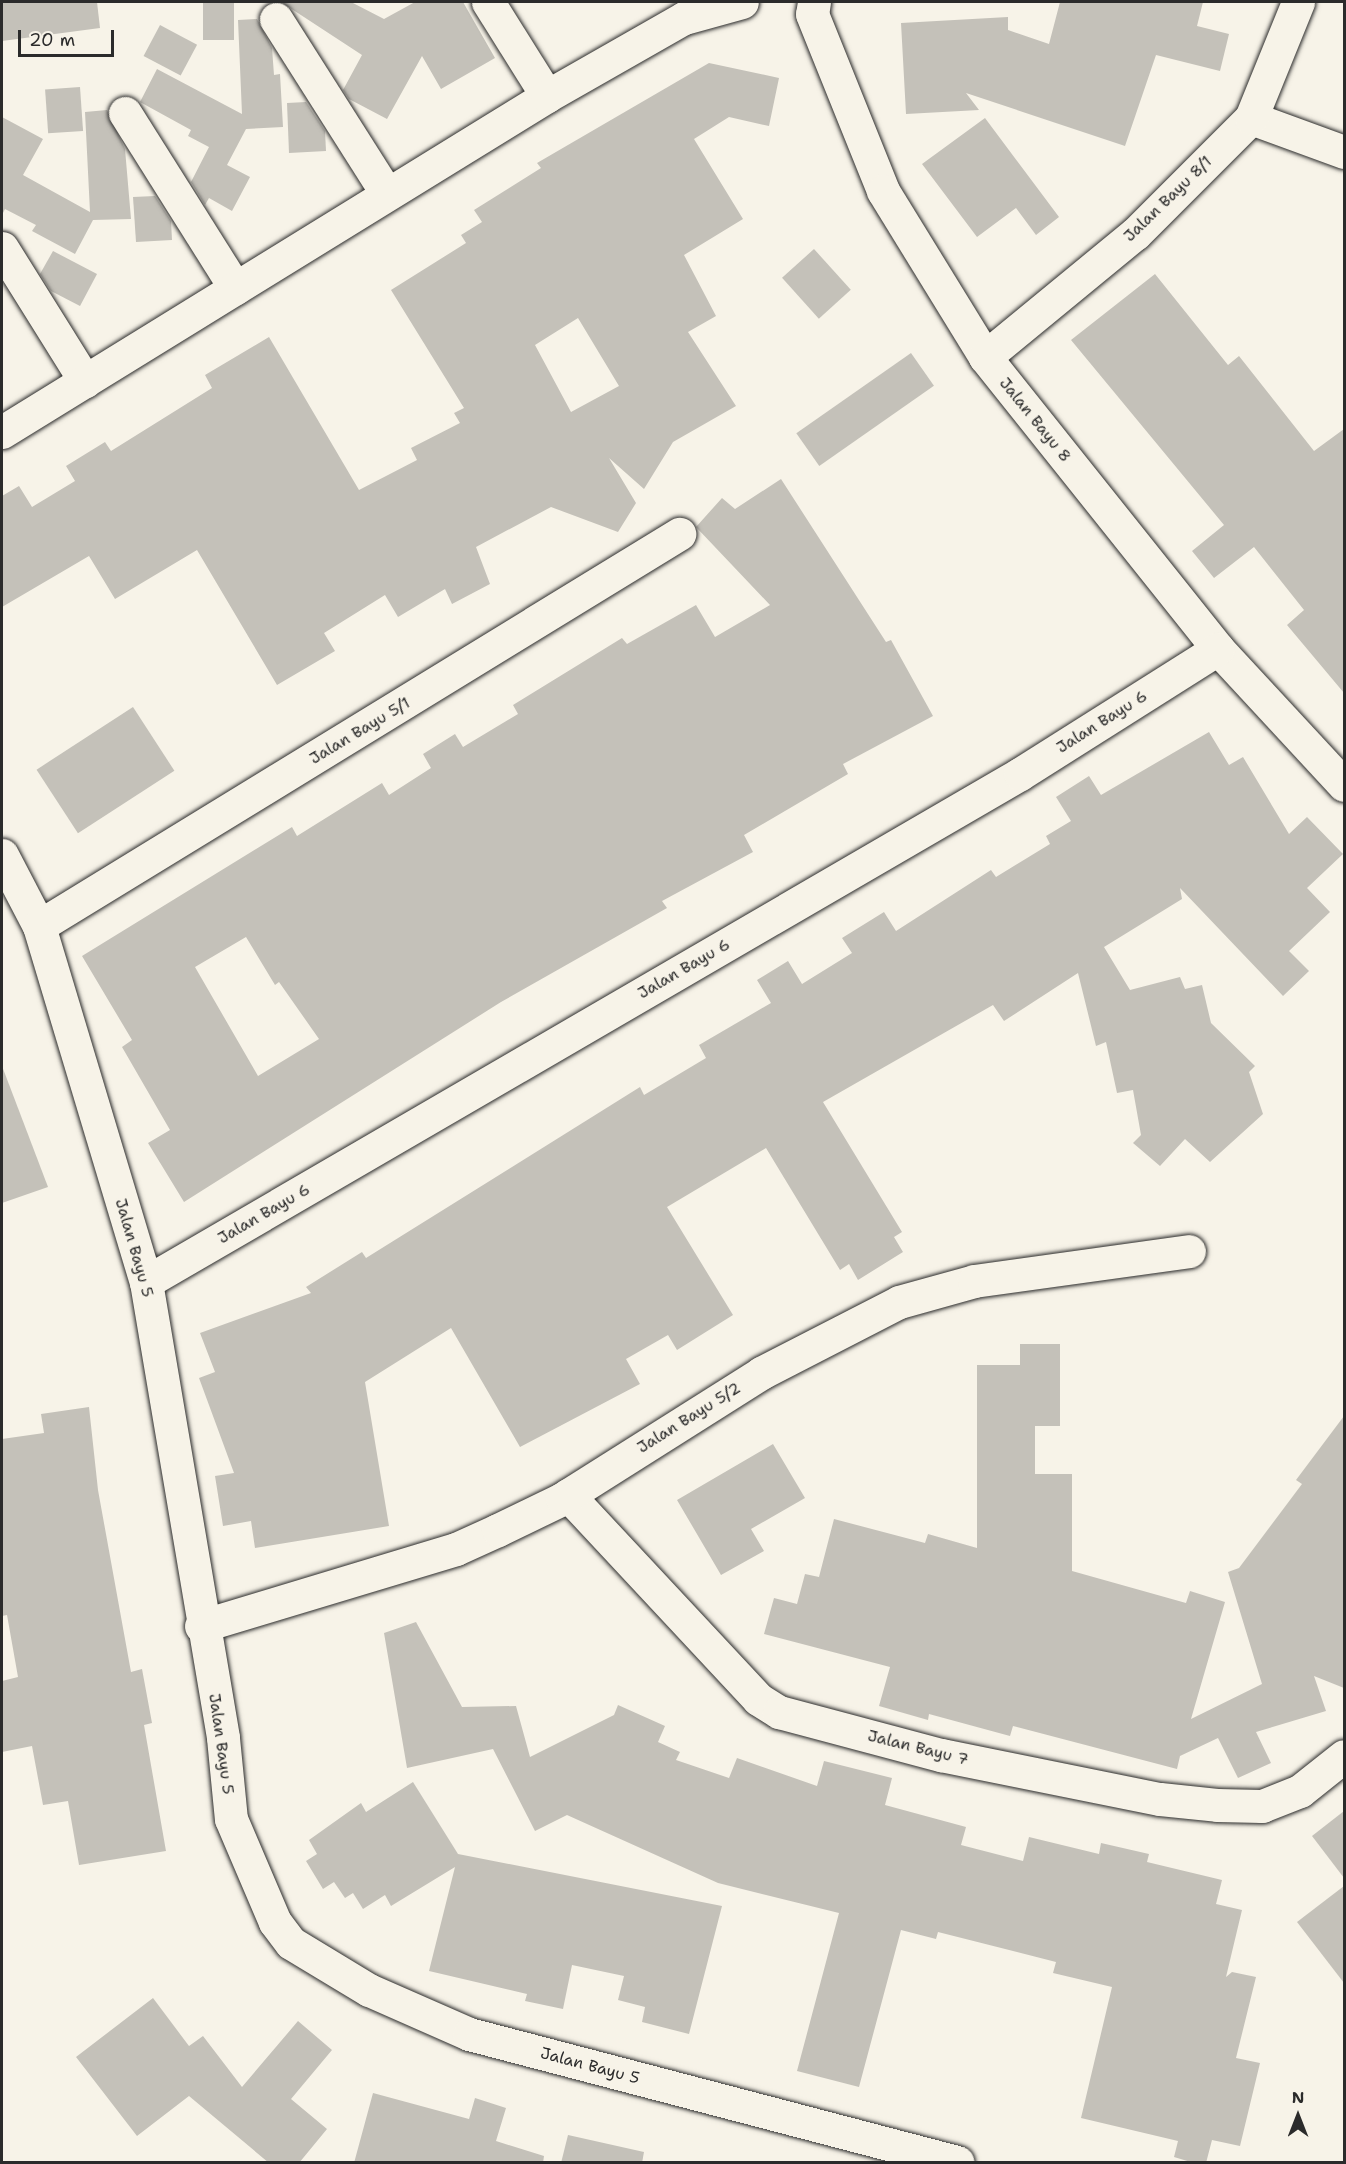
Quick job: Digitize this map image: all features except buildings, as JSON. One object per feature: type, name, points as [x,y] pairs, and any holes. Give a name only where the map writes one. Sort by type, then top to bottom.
[{"type":"street","points":[[488,2],[547,96]]},
{"type":"street","name":"Jalan Bayu 8/1","points":[[985,357],[1135,234],[1251,118],[1298,2]]},
{"type":"street","points":[[2,432],[547,96],[723,3]]},
{"type":"street","name":"Jalan Bayu 8","points":[[806,6],[883,191],[985,357],[1218,649],[1344,785]]},
{"type":"street","points":[[276,19],[387,194]]},
{"type":"street","points":[[125,113],[235,288]]},
{"type":"street","points":[[1251,118],[1344,152]]},
{"type":"street","points":[[2,248],[85,381]]},
{"type":"street","name":"Jalan Bayu 5/1","points":[[39,926],[679,534]]},
{"type":"street","name":"Jalan Bayu 6","points":[[146,1282],[1020,774],[1218,649]]},
{"type":"street","name":"Jalan Bayu 5","points":[[2,855],[39,926],[146,1282],[201,1626],[223,1738],[231,1819],[250,1876],[291,1943],[369,1990],[469,2034],[957,2163]]},
{"type":"street","name":"Jalan Bayu 5/2","points":[[201,1626],[456,1549],[568,1495],[761,1373],[899,1302],[974,1281],[1189,1251]]},
{"type":"street","name":"Jalan Bayu 7","points":[[568,1495],[758,1699],[779,1712],[941,1755],[1160,1799],[1217,1805],[1262,1806],[1300,1791],[1344,1756]]}]
